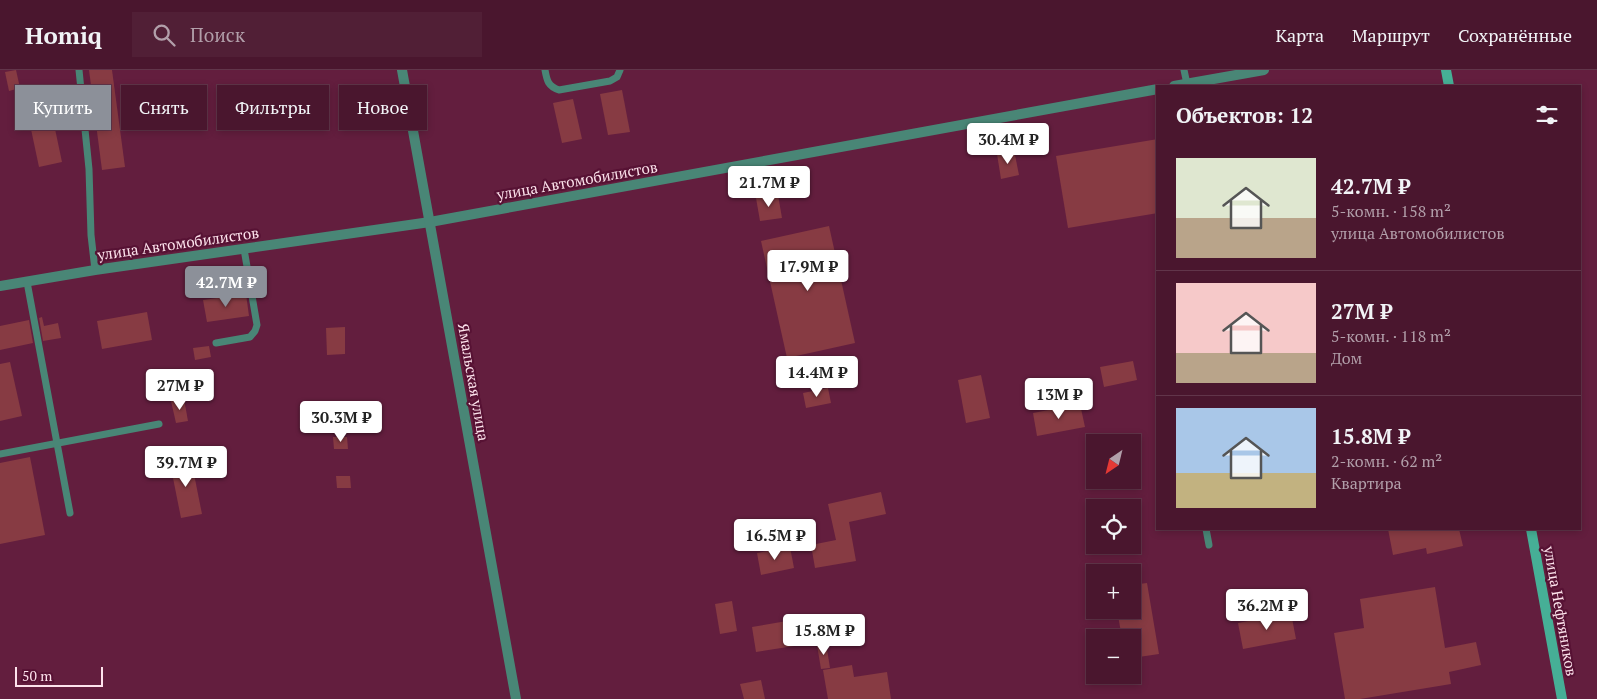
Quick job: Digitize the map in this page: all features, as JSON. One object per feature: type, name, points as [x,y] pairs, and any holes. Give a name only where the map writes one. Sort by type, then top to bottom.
[{"type":"main road","points":[[1446,70],[1449,85]]},
{"type":"main road","name":"улица Нефтяников","points":[[1531,530],[1562,699]]},
{"type":"street","name":"Ямальская улица","points":[[402,70],[516,699]]},
{"type":"street","points":[[1180,85],[1230,73],[1264,70]]},
{"type":"street","name":"улица Автомобилистов","points":[[0,286],[95,270],[430,222],[1156,89]]},
{"type":"lane","points":[[79,70],[89,169],[95,270]]},
{"type":"lane","points":[[546,70],[548,83],[552,88],[559,90],[610,81],[617,77],[620,70]]},
{"type":"lane","points":[[1184,70],[1187,84]]},
{"type":"lane","points":[[216,343],[250,337],[257,325],[244,249]]},
{"type":"lane","points":[[27,282],[70,512]]},
{"type":"lane","points":[[0,454],[159,424]]},
{"type":"lane","points":[[1206,530],[1209,545]]},
{"type":"building","points":[[16,70],[19,85],[15,85],[15,89],[9,91],[5,72]]},
{"type":"building","points":[[89,70],[112,70],[125,167],[102,170],[97,130],[111,130],[111,85],[91,85]]},
{"type":"building","points":[[622,90],[630,132],[608,135],[600,94]]},
{"type":"building","points":[[573,99],[582,139],[562,143],[553,103]]},
{"type":"building","points":[[31,130],[55,130],[62,162],[39,167]]},
{"type":"building","points":[[1156,139],[1156,213],[1068,228],[1056,156]]},
{"type":"building","points":[[1014,150],[1019,175],[1001,179],[997,154]]},
{"type":"building","points":[[778,195],[782,218],[760,221],[756,198]]},
{"type":"building","points":[[829,226],[855,343],[787,358],[761,241]]},
{"type":"building","points":[[246,294],[249,316],[207,322],[203,300]]},
{"type":"building","points":[[147,312],[152,340],[102,349],[97,321]]},
{"type":"building","points":[[42,317],[44,326],[58,323],[61,338],[43,341],[39,318]]},
{"type":"building","points":[[29,320],[33,343],[0,350],[0,326]]},
{"type":"building","points":[[345,327],[345,354],[327,355],[326,328]]},
{"type":"building","points":[[209,346],[211,357],[195,360],[193,348]]},
{"type":"building","points":[[1133,361],[1137,380],[1104,387],[1100,367]]},
{"type":"building","points":[[10,362],[22,416],[0,421],[0,364]]},
{"type":"building","points":[[981,375],[990,418],[966,423],[958,380]]},
{"type":"building","points":[[828,388],[831,403],[806,408],[803,393]]},
{"type":"building","points":[[184,399],[188,421],[176,423],[171,401]]},
{"type":"building","points":[[329,403],[343,403],[344,415],[329,416]]},
{"type":"building","points":[[1080,404],[1085,427],[1037,436],[1033,413]]},
{"type":"building","points":[[333,437],[347,437],[348,449],[334,449]]},
{"type":"building","points":[[30,457],[45,535],[0,544],[0,463]]},
{"type":"building","points":[[191,459],[202,514],[181,518],[170,463]]},
{"type":"building","points":[[336,476],[350,476],[351,488],[337,488]]},
{"type":"building","points":[[881,492],[886,514],[849,522],[856,561],[815,568],[811,545],[836,540],[828,504]]},
{"type":"building","points":[[1388,530],[1459,530],[1463,546],[1427,554],[1426,548],[1393,555]]},
{"type":"building","points":[[790,547],[794,568],[761,575],[757,553]]},
{"type":"building","points":[[1147,583],[1159,654],[1141,657],[1141,629],[1120,629],[1119,619],[1141,619],[1141,584]]},
{"type":"building","points":[[1435,587],[1445,648],[1476,642],[1481,665],[1449,672],[1451,684],[1360,699],[1345,699],[1334,633],[1364,628],[1360,599]]},
{"type":"building","points":[[732,601],[737,631],[720,634],[715,604]]},
{"type":"building","points":[[1291,613],[1296,639],[1243,649],[1238,623]]},
{"type":"building","points":[[816,616],[820,642],[756,652],[752,627]]},
{"type":"building","points":[[826,643],[830,668],[821,669],[817,645]]},
{"type":"building","points":[[852,665],[854,677],[887,672],[891,699],[828,699],[823,670]]},
{"type":"building","points":[[761,680],[765,699],[744,699],[740,684]]}]
